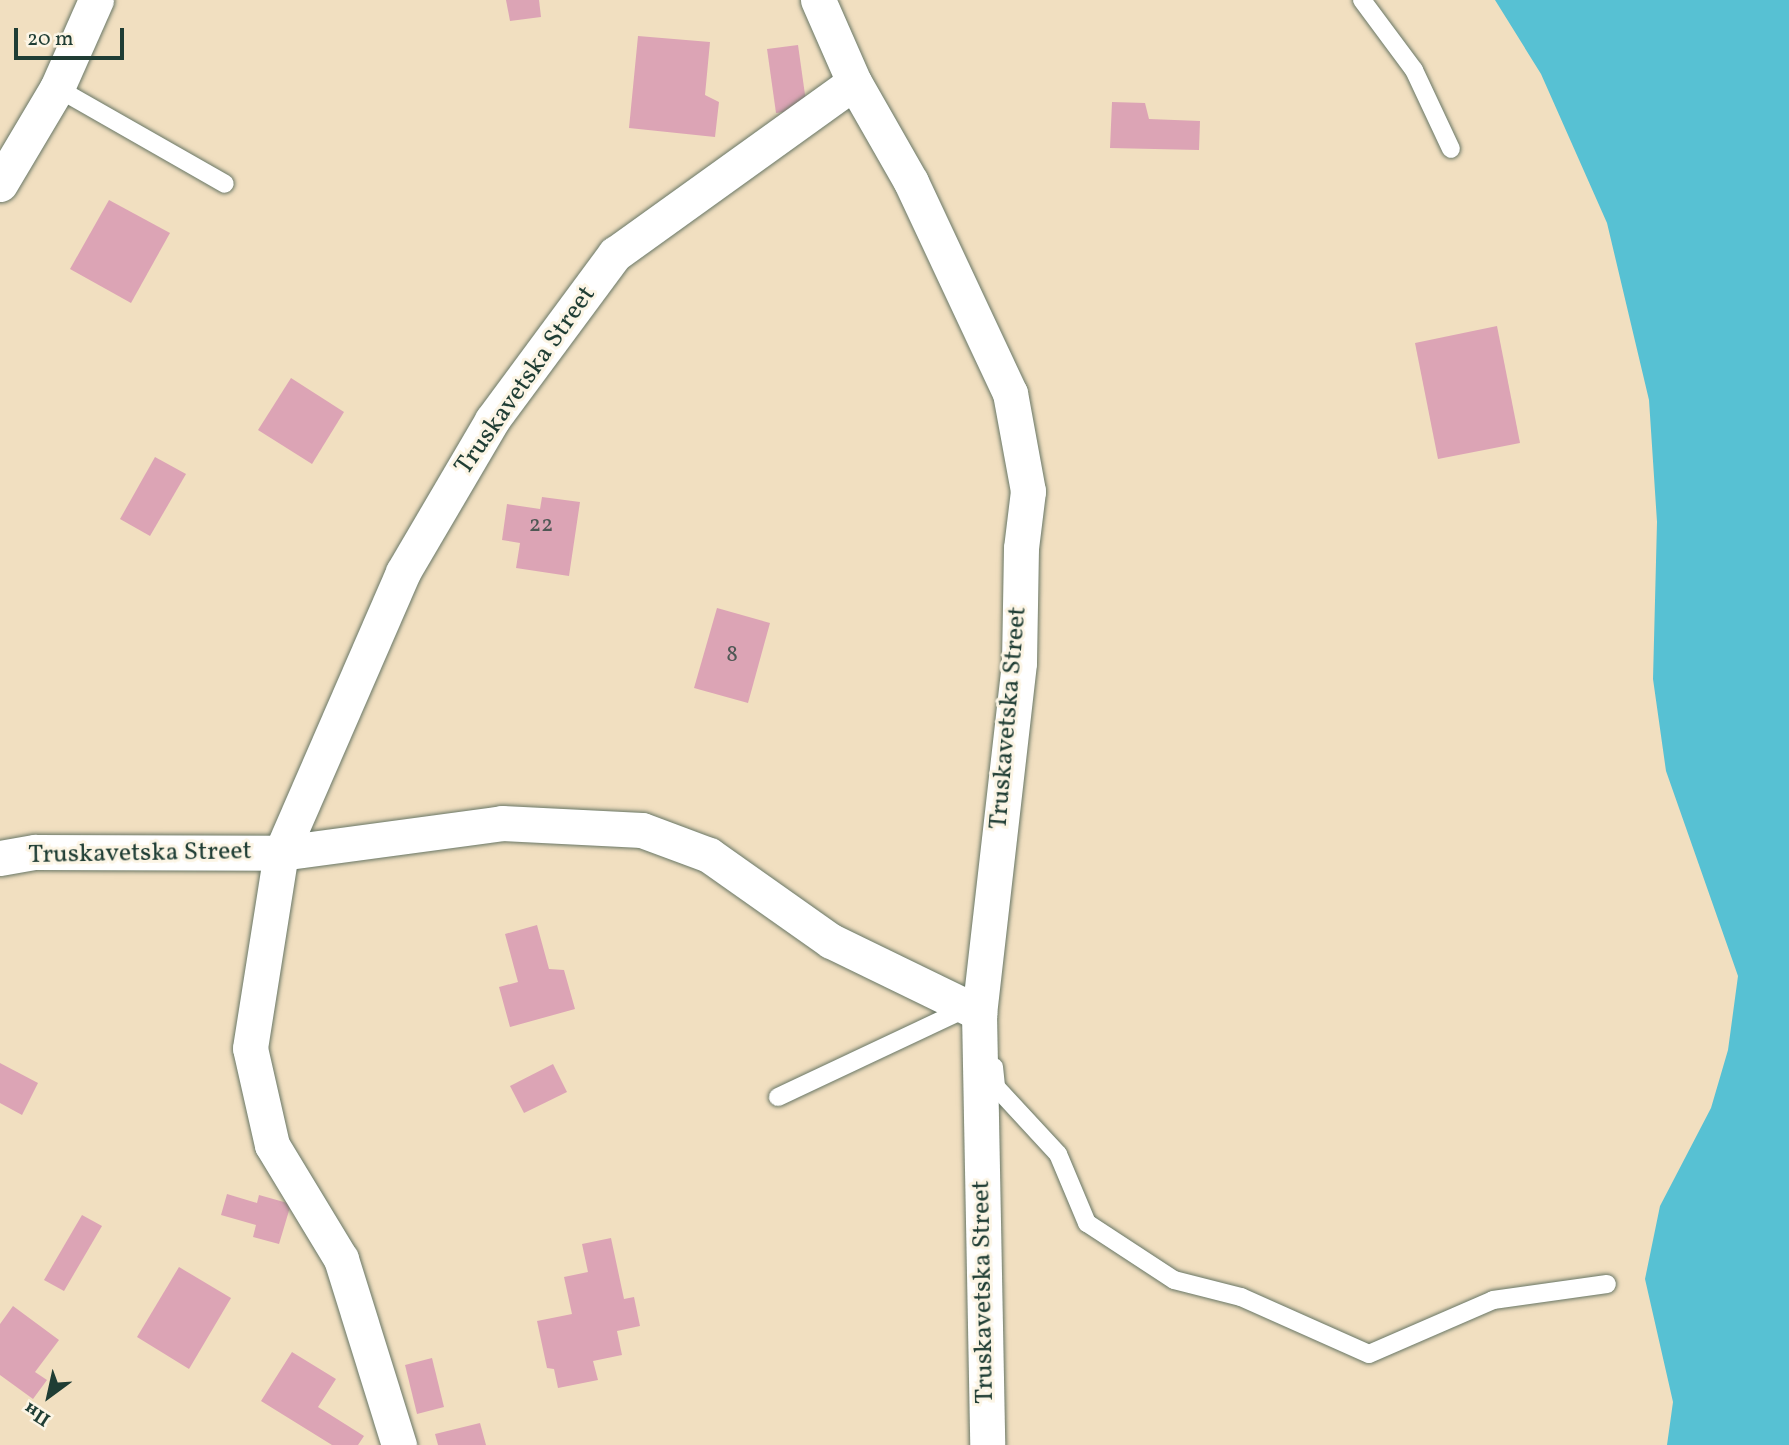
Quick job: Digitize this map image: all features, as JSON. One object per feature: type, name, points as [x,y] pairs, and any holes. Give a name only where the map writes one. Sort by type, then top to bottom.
[{"type":"street","points":[[0,184],[57,88],[96,0]]},
{"type":"street","name":"Truskavetska Street","points":[[818,0],[854,82],[911,182],[1010,393],[1028,491],[1021,548],[1019,663],[973,1011],[987,1445]]},
{"type":"street","name":"Truskavetska Street","points":[[399,1445],[341,1259],[272,1145],[250,1048],[281,853],[403,572],[492,420],[606,265],[615,254],[854,82]]},
{"type":"street","name":"Truskavetska Street","points":[[0,858],[35,852],[281,853],[502,823],[642,830],[709,855],[831,941],[973,1011]]},
{"type":"lane","points":[[1362,0],[1414,70],[1451,149]]},
{"type":"lane","points":[[57,88],[225,184]]},
{"type":"lane","points":[[778,1097],[973,1011],[992,1044],[996,1087],[1058,1154],[1087,1223],[1174,1280],[1241,1297],[1368,1354],[1493,1300],[1607,1284]]},
{"type":"water","points":[[1495,0],[1789,0],[1789,1445],[1667,1445],[1673,1402],[1645,1279],[1660,1206],[1711,1108],[1728,1050],[1738,976],[1666,771],[1653,679],[1657,522],[1649,400],[1607,223],[1541,74]]},
{"type":"building","points":[[506,0],[539,0],[541,17],[510,21]]},
{"type":"building","points":[[638,36],[710,42],[705,95],[719,102],[715,137],[629,128]]},
{"type":"building","points":[[798,45],[807,109],[776,113],[767,49]]},
{"type":"building","points":[[1112,102],[1145,103],[1149,119],[1200,121],[1199,150],[1110,148]]},
{"type":"building","points":[[109,200],[170,233],[131,303],[70,269]]},
{"type":"building","points":[[1497,326],[1520,443],[1438,459],[1415,343]]},
{"type":"building","points":[[291,378],[344,412],[312,464],[258,430]]},
{"type":"building","points":[[155,457],[186,474],[150,536],[120,519]]},
{"type":"building","points":[[542,497],[580,502],[569,576],[516,568],[520,543],[502,540],[507,504],[540,509]]},
{"type":"building","points":[[717,608],[770,623],[748,703],[694,688]]},
{"type":"building","points":[[537,925],[549,969],[564,970],[575,1009],[510,1027],[499,987],[518,982],[505,934]]},
{"type":"building","points":[[0,1063],[38,1083],[22,1115],[0,1103]]},
{"type":"building","points":[[553,1064],[567,1092],[524,1113],[510,1086]]},
{"type":"building","points":[[227,1194],[257,1203],[259,1195],[291,1204],[279,1244],[253,1237],[256,1225],[221,1215]]},
{"type":"building","points":[[82,1215],[102,1226],[64,1291],[44,1280]]},
{"type":"building","points":[[611,1238],[624,1299],[634,1297],[640,1326],[617,1331],[622,1355],[593,1361],[598,1380],[558,1388],[554,1369],[547,1368],[537,1321],[572,1314],[564,1277],[588,1272],[582,1244]]},
{"type":"building","points":[[179,1267],[231,1298],[189,1369],[137,1337]]},
{"type":"building","points":[[13,1306],[59,1340],[35,1372],[47,1380],[33,1399],[0,1375],[0,1324]]},
{"type":"building","points":[[292,1352],[336,1379],[318,1407],[364,1436],[358,1445],[332,1445],[261,1401]]},
{"type":"building","points":[[432,1358],[444,1407],[417,1414],[405,1365]]},
{"type":"building","points":[[480,1423],[486,1445],[438,1445],[435,1434]]}]
